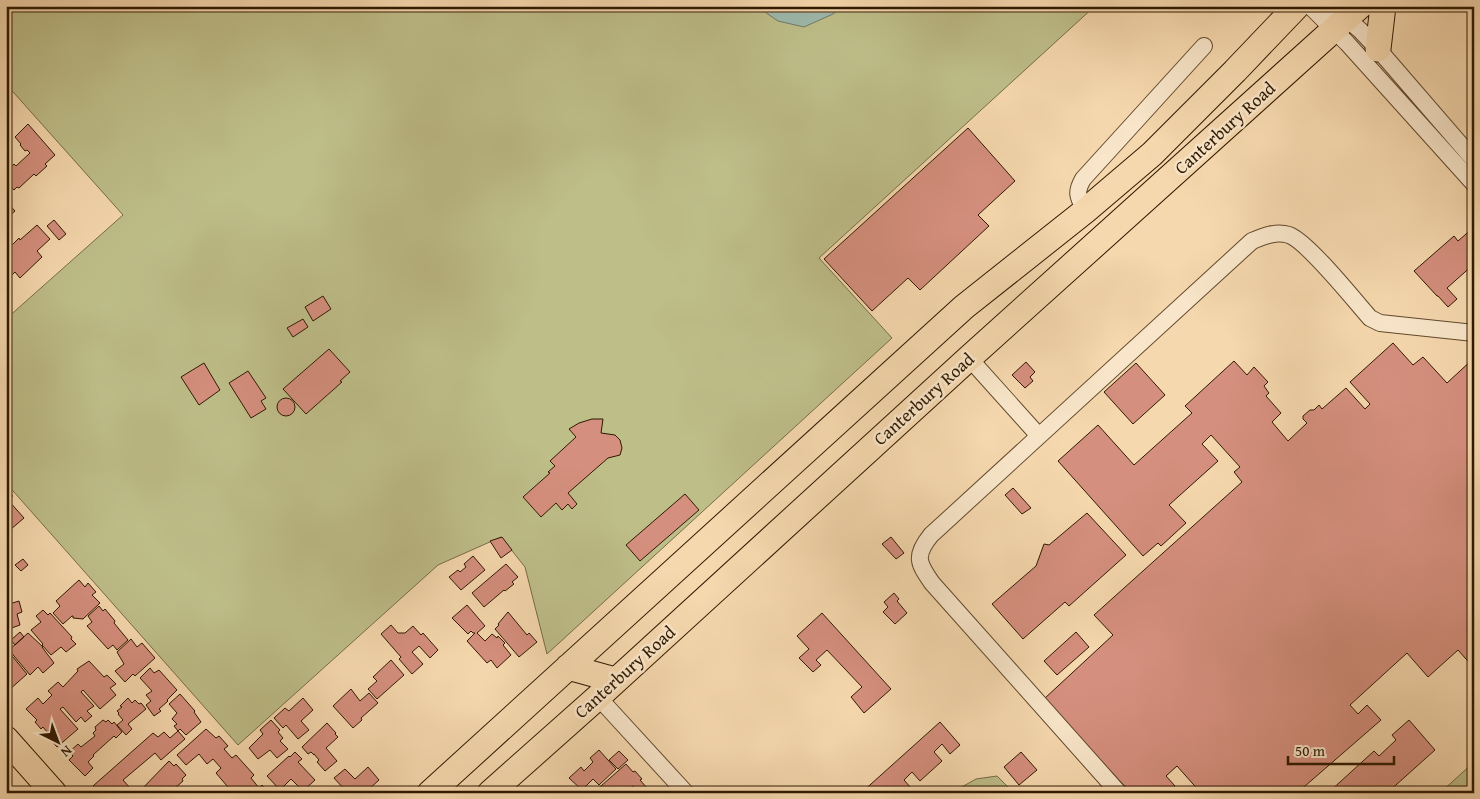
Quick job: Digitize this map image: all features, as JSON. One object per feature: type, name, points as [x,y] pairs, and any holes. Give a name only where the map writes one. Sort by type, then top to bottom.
[{"type":"main road","name":"Canterbury Road","points":[[430,793],[964,307],[1152,154],[1297,6]]},
{"type":"main road","points":[[1378,49],[1383,6]]},
{"type":"main road","name":"Canterbury Road","points":[[490,793],[991,339],[1343,15]]},
{"type":"main road","points":[[964,307],[991,339]]},
{"type":"main road","points":[[568,667],[607,688]]},
{"type":"main road","points":[[6,739],[54,793]]},
{"type":"street","points":[[1310,6],[1343,15],[1360,30],[1474,160]]},
{"type":"street","points":[[1343,15],[1474,184]]},
{"type":"street","points":[[1085,210],[1078,195],[1079,187],[1084,179],[1204,46]]},
{"type":"street","points":[[1119,793],[932,584],[922,569],[920,557],[922,546],[931,535],[1252,242],[1272,234],[1288,235],[1296,238],[1373,320],[1380,323],[1474,333]]},
{"type":"street","points":[[970,358],[1039,436]]},
{"type":"street","points":[[607,688],[686,793]]},
{"type":"green space","points":[[6,6],[1095,6],[819,258],[892,338],[547,654],[525,567],[501,537],[438,565],[238,745],[6,483],[6,319],[123,215],[6,84]]},
{"type":"green space","points":[[1474,762],[1474,793],[1440,793]]},
{"type":"green space","points":[[997,776],[1009,788],[1010,793],[951,793],[976,779]]},
{"type":"shaded area","points":[[756,6],[843,6],[833,14],[804,27],[778,21]]},
{"type":"building","points":[[28,124],[55,155],[36,176],[34,174],[19,188],[17,187],[14,190],[6,182],[6,179],[9,177],[6,173],[14,164],[16,166],[30,153],[27,150],[25,151],[15,137]]},
{"type":"building","points":[[968,128],[1015,181],[978,215],[989,226],[920,290],[908,278],[872,311],[824,259]]},
{"type":"building","points":[[6,201],[15,211],[6,219]]},
{"type":"building","points":[[54,220],[66,234],[59,240],[47,226]]},
{"type":"building","points":[[37,225],[50,239],[37,251],[42,257],[20,278],[15,272],[7,280],[6,253],[19,238],[20,240]]},
{"type":"building","points":[[1474,227],[1474,264],[1447,288],[1457,299],[1448,307],[1414,271],[1454,236],[1458,241]]},
{"type":"building","points":[[323,296],[331,309],[313,321],[305,307]]},
{"type":"building","points":[[303,319],[308,327],[293,337],[287,328]]},
{"type":"building","points":[[1393,343],[1413,365],[1423,357],[1447,383],[1474,358],[1474,668],[1458,650],[1428,677],[1407,653],[1350,705],[1358,714],[1367,705],[1381,720],[1297,793],[1201,793],[1177,766],[1166,776],[1175,786],[1169,793],[1131,793],[1044,699],[1113,635],[1094,615],[1242,482],[1234,472],[1240,467],[1211,435],[1202,444],[1218,461],[1169,505],[1186,523],[1161,546],[1158,543],[1143,556],[1058,461],[1098,425],[1134,465],[1192,413],[1185,406],[1234,361],[1247,375],[1254,367],[1268,382],[1264,386],[1269,393],[1266,396],[1281,413],[1272,422],[1288,441],[1307,423],[1303,416],[1319,405],[1322,409],[1346,388],[1365,409],[1370,404],[1350,382]]},
{"type":"building","points":[[329,349],[350,372],[340,381],[342,382],[306,414],[283,389]]},
{"type":"building","points":[[1026,362],[1035,372],[1030,377],[1033,381],[1025,388],[1012,375]]},
{"type":"building","points":[[204,363],[220,390],[199,405],[181,377]]},
{"type":"building","points":[[1136,363],[1165,395],[1133,424],[1104,392]]},
{"type":"building","points":[[248,371],[266,398],[261,401],[266,409],[251,418],[229,383]]},
{"type":"building","points":[[286,398],[292,401],[295,407],[292,413],[286,416],[280,413],[277,407],[280,401]]},
{"type":"building","points":[[592,419],[603,419],[601,433],[615,435],[620,440],[622,448],[620,455],[608,458],[568,493],[577,504],[572,509],[568,504],[562,510],[556,503],[541,517],[523,497],[550,473],[548,472],[555,466],[550,461],[576,437],[569,429],[579,423]]},
{"type":"building","points":[[1013,488],[1031,508],[1022,514],[1005,495]]},
{"type":"building","points":[[6,489],[13,496],[8,500],[24,518],[10,530],[6,527]]},
{"type":"building","points":[[685,494],[699,510],[640,561],[626,545]]},
{"type":"building","points":[[1087,513],[1126,555],[1069,606],[1065,602],[1023,639],[992,604],[1036,566],[1044,544],[1049,545]]},
{"type":"building","points":[[502,537],[512,550],[501,558],[490,541]]},
{"type":"building","points":[[891,537],[904,553],[896,559],[882,544]]},
{"type":"building","points":[[473,556],[485,570],[461,590],[449,577],[466,567],[464,564]]},
{"type":"building","points":[[23,559],[28,565],[21,571],[15,565]]},
{"type":"building","points":[[506,564],[518,577],[512,582],[514,584],[484,607],[472,593]]},
{"type":"building","points":[[79,580],[85,587],[88,583],[96,592],[92,595],[100,603],[83,619],[73,618],[72,616],[63,624],[53,613],[60,606],[56,601]]},
{"type":"building","points":[[894,593],[899,599],[897,601],[907,613],[895,624],[883,612],[888,607],[884,602]]},
{"type":"building","points":[[19,601],[22,612],[17,614],[20,625],[6,630],[6,605]]},
{"type":"building","points":[[467,605],[485,626],[477,633],[485,641],[492,634],[497,638],[498,636],[505,643],[503,645],[511,655],[497,668],[491,660],[487,663],[467,641],[475,633],[471,631],[468,634],[452,618]]},
{"type":"building","points":[[99,606],[103,611],[105,609],[128,640],[117,650],[113,645],[108,649],[87,626],[92,622],[88,616]]},
{"type":"building","points":[[43,610],[48,615],[50,613],[76,644],[66,652],[61,647],[51,655],[31,630],[41,622],[36,616]]},
{"type":"building","points":[[508,612],[527,635],[529,633],[537,642],[519,657],[495,629]]},
{"type":"building","points":[[822,613],[891,689],[864,713],[851,697],[862,687],[827,650],[816,660],[821,665],[813,672],[799,658],[809,649],[797,636]]},
{"type":"building","points":[[391,625],[398,633],[405,633],[413,626],[421,635],[423,633],[438,650],[430,658],[419,646],[412,652],[423,664],[412,674],[399,659],[401,657],[381,634]]},
{"type":"building","points":[[20,632],[24,637],[15,645],[11,640]]},
{"type":"building","points":[[1076,632],[1089,647],[1057,675],[1044,661]]},
{"type":"building","points":[[28,633],[43,647],[54,663],[43,673],[38,667],[30,675],[9,650]]},
{"type":"building","points":[[131,639],[137,647],[142,643],[155,658],[135,676],[133,674],[125,682],[115,671],[124,664],[117,652]]},
{"type":"building","points":[[8,651],[27,674],[8,691],[6,690],[6,653]]},
{"type":"building","points":[[391,660],[404,675],[377,699],[368,689],[377,681],[373,677]]},
{"type":"building","points":[[89,661],[104,677],[107,675],[116,684],[110,688],[116,695],[100,709],[83,690],[81,692],[94,706],[87,711],[92,716],[85,722],[81,717],[76,722],[63,707],[60,709],[78,729],[57,747],[50,739],[58,732],[53,727],[47,732],[43,727],[41,729],[35,722],[37,720],[26,709],[38,698],[43,704],[52,695],[48,691],[58,682],[63,687],[78,671],[77,669]]},
{"type":"building","points":[[150,668],[154,673],[159,670],[177,690],[159,709],[161,711],[154,716],[146,705],[151,701],[146,695],[152,691],[140,678]]},
{"type":"building","points":[[351,689],[360,701],[369,693],[378,703],[353,728],[333,706]]},
{"type":"building","points":[[180,694],[195,711],[201,722],[186,735],[180,729],[178,731],[174,726],[177,724],[172,719],[177,713],[169,704]]},
{"type":"building","points":[[128,698],[132,703],[135,700],[139,704],[141,703],[146,709],[128,724],[132,729],[126,735],[117,725],[123,720],[117,711]]},
{"type":"building","points":[[303,698],[313,710],[301,721],[309,730],[298,739],[286,725],[283,728],[274,718],[285,708],[289,711]]},
{"type":"building","points":[[103,720],[106,722],[108,720],[112,724],[114,722],[122,732],[116,738],[114,736],[93,755],[88,762],[93,768],[85,776],[69,760],[73,756],[69,752],[78,744],[81,747],[95,736],[93,733],[96,730],[95,727]]},
{"type":"building","points":[[271,720],[280,730],[278,732],[283,738],[280,741],[288,749],[277,758],[270,750],[258,759],[249,748],[263,734],[260,730]]},
{"type":"building","points":[[1409,720],[1435,750],[1387,793],[1328,793],[1374,751],[1379,756],[1396,740],[1392,735]]},
{"type":"building","points":[[940,722],[960,745],[950,754],[942,744],[934,752],[942,761],[920,781],[912,772],[904,780],[912,789],[907,793],[897,793],[893,789],[889,793],[861,793]]},
{"type":"building","points":[[327,723],[338,737],[326,748],[337,761],[325,771],[317,762],[319,760],[314,754],[311,752],[308,754],[302,747]]},
{"type":"building","points":[[206,729],[216,738],[219,736],[228,746],[224,749],[232,758],[236,755],[254,775],[251,778],[259,788],[262,785],[269,793],[243,793],[239,788],[233,793],[216,773],[221,768],[213,759],[207,764],[199,754],[186,765],[177,755]]},
{"type":"building","points":[[178,731],[185,739],[161,760],[155,753],[123,780],[130,788],[125,793],[99,793],[93,786],[153,733],[158,737],[164,732],[170,738]]},
{"type":"building","points":[[599,750],[616,769],[599,785],[593,779],[582,790],[569,778],[581,767],[584,771],[593,762],[590,758]]},
{"type":"building","points":[[619,751],[628,760],[618,769],[609,760]]},
{"type":"building","points":[[295,752],[302,759],[298,762],[315,780],[303,791],[291,779],[280,790],[267,776]]},
{"type":"building","points":[[1021,752],[1037,770],[1019,785],[1004,767]]},
{"type":"building","points":[[169,761],[174,766],[176,764],[186,775],[182,779],[183,781],[174,789],[173,787],[166,792],[164,790],[161,793],[138,793]]},
{"type":"building","points":[[626,764],[642,779],[640,780],[647,788],[641,793],[633,786],[625,793],[593,793]]},
{"type":"building","points":[[368,767],[379,780],[368,790],[371,793],[344,793],[342,791],[344,789],[334,778],[345,769],[355,779]]}]
